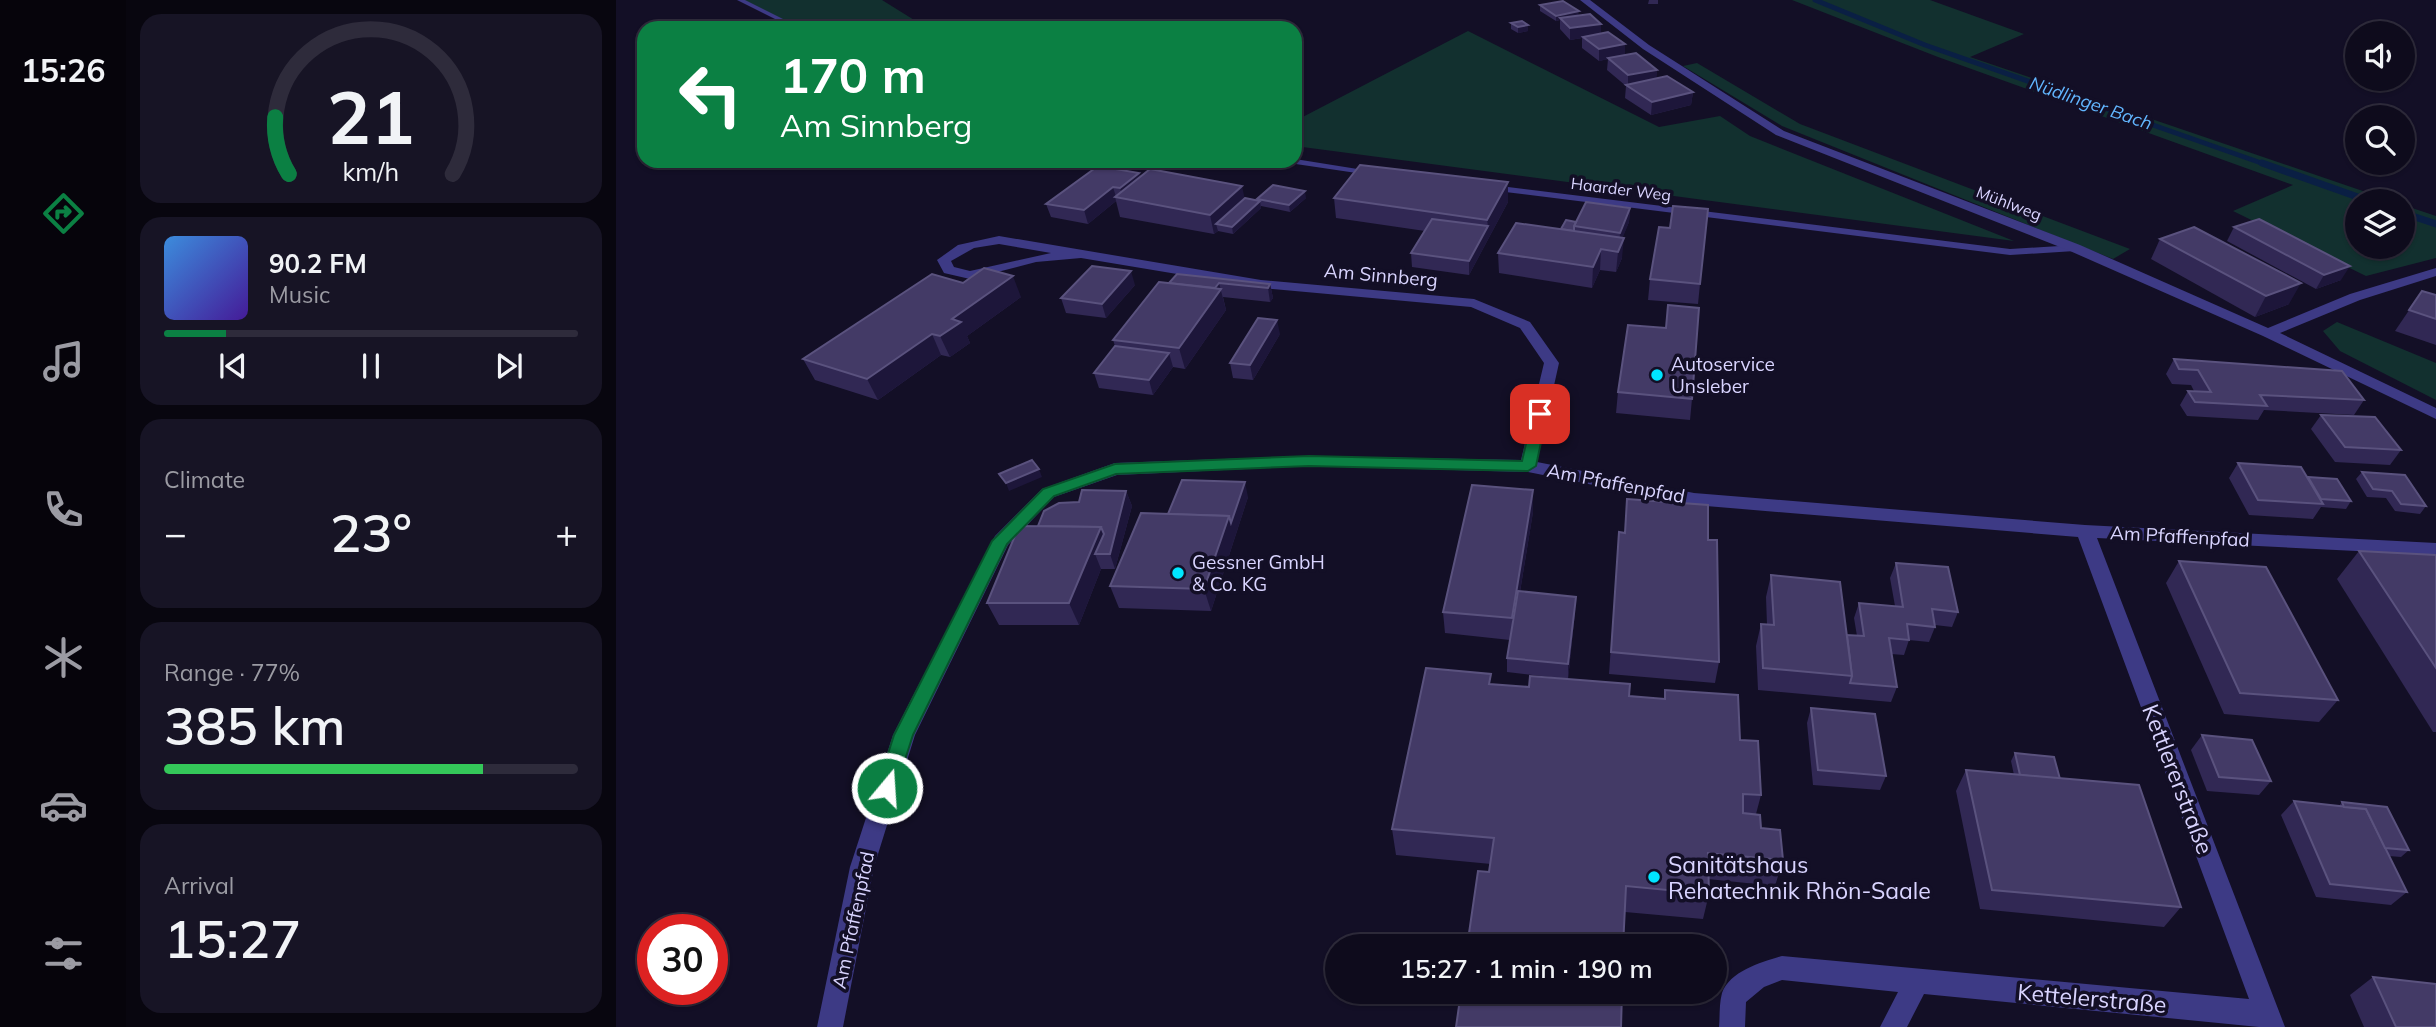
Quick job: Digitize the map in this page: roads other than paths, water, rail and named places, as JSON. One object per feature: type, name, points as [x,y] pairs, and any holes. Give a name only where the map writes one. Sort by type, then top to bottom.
[{"type":"street","name":"Mühlweg","points":[[1584,0],[1646,47],[1780,133],[2075,248],[2268,333],[2436,414]]},
{"type":"street","name":"Am Sinnberg","points":[[1080,254],[1036,258],[970,275],[949,270],[944,260],[953,252],[976,242],[999,240],[1261,284],[1474,303],[1525,325],[1552,363],[1528,466]]},
{"type":"street","points":[[2268,333],[2355,297],[2436,272]]},
{"type":"street","name":"Am Pfaffenpfad","points":[[830,1027],[862,867],[904,735],[1001,541],[1048,493],[1115,469],[1309,461],[1528,466],[1694,499],[2085,531],[2436,549]]},
{"type":"street","name":"Kettlererstraße","points":[[2085,531],[2269,1021]]},
{"type":"street","name":"Kettelerstraße","points":[[1732,1027],[1734,996],[1756,977],[1782,968],[2269,1021]]},
{"type":"street","points":[[1893,1027],[1917,982]]},
{"type":"lane","points":[[740,0],[784,21]]},
{"type":"lane","points":[[1302,163],[1385,175]]},
{"type":"lane","name":"Haarder Weg","points":[[1480,187],[2010,252],[2075,248]]},
{"type":"waterway","name":"Nüdlinger Bach","points":[[1815,0],[1925,45],[2267,165]]},
{"type":"waterway","name":"Nüdlinger Bach","points":[[2262,163],[2345,192]]},
{"type":"waterway","name":"Nüdlinger Bach","points":[[2415,217],[2436,224]]},
{"type":"place","name":"Autoservice Unsleber","points":[[1657,375]]},
{"type":"place","name":"Gessner GmbH & Co. KG","points":[[1178,573]]},
{"type":"place","name":"Sanitätshaus Rehatechnik Rhön-Saale","points":[[1654,877]]}]
